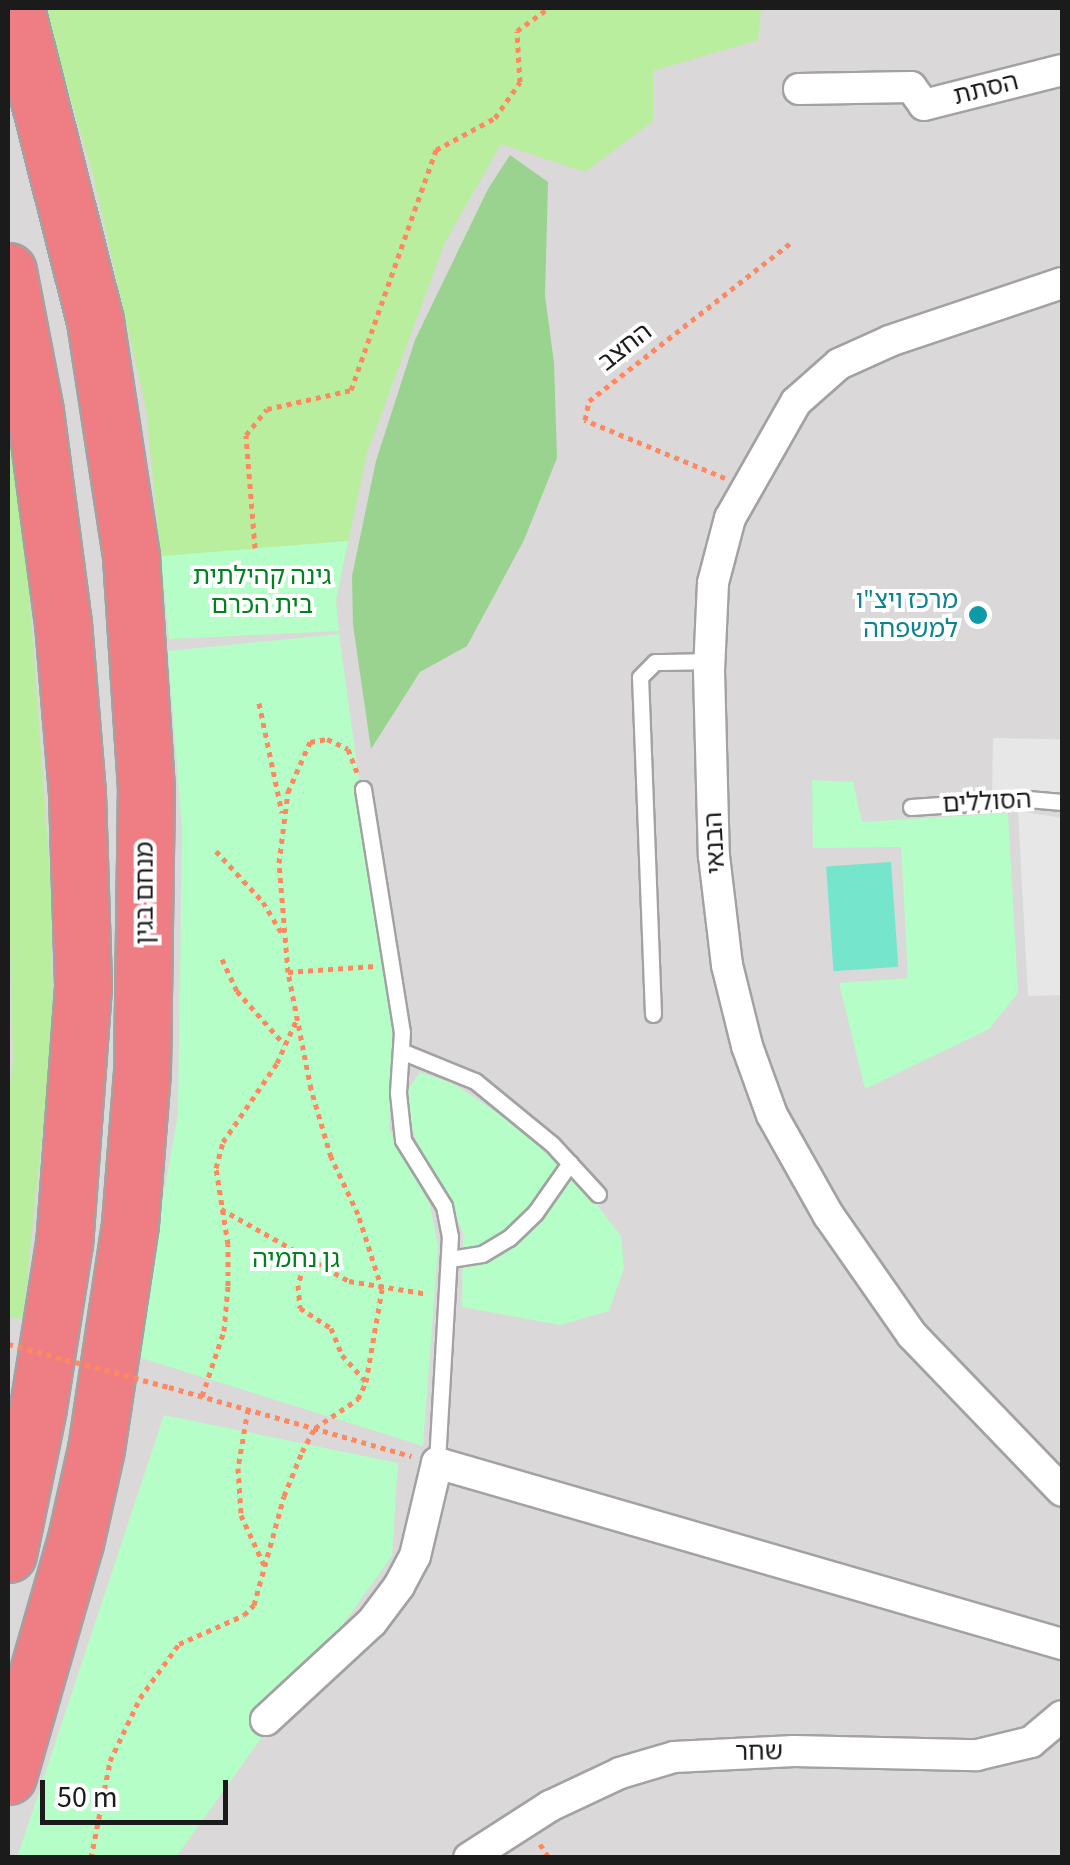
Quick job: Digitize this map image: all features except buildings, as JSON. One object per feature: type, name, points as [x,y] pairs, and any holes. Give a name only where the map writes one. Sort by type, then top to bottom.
[{"type":"highway","name":"מנחם בגין","points":[[8,1776],[74,1543],[96,1449],[118,1307],[139,1150],[146,808],[131,556],[95,321],[16,8]]},
{"type":"highway","points":[[8,270],[51,510],[77,794],[83,970],[81,1062],[64,1243],[28,1462],[8,1554]]},
{"type":"street","name":"הסתת","points":[[799,89],[912,87],[924,105],[1062,70]]},
{"type":"street","name":"הבנאי","points":[[1062,283],[890,341],[838,364],[796,402],[730,518],[713,584],[710,662],[714,856],[727,965],[747,1046],[772,1115],[830,1216],[912,1334],[1062,1491]]},
{"type":"street","points":[[266,1720],[372,1622],[399,1586],[416,1556],[438,1463],[1062,1644]]},
{"type":"street","name":"שחר","points":[[469,1858],[550,1806],[655,1762],[735,1752],[976,1755],[1031,1742],[1062,1716]]},
{"type":"lane","points":[[654,1014],[640,677],[655,662],[710,662]]},
{"type":"lane","points":[[363,789],[392,964],[401,1051],[398,1093],[404,1140],[444,1206],[450,1259],[438,1463]]},
{"type":"lane","name":"הסוללים","points":[[911,806],[1028,799],[1062,802]]},
{"type":"lane","points":[[401,1051],[474,1080],[570,1163],[598,1194]]},
{"type":"lane","points":[[450,1259],[482,1254],[509,1238],[536,1213],[570,1163]]},
{"type":"path","points":[[254,548],[246,435],[267,409],[351,390],[436,150],[494,118],[520,82],[518,30],[549,8]]},
{"type":"path","name":"החצב","points":[[746,487],[584,420],[588,401],[792,242]]},
{"type":"path","points":[[259,703],[284,821]]},
{"type":"path","points":[[92,1858],[110,1761],[140,1698],[180,1644],[244,1615],[254,1605],[284,1496],[315,1428],[358,1399],[366,1382],[382,1289],[358,1214],[331,1158],[288,972],[278,863],[288,792],[310,742],[326,739],[348,749],[363,789]]},
{"type":"path","points":[[216,851],[263,902],[284,936]]},
{"type":"path","points":[[222,958],[236,991],[285,1045]]},
{"type":"path","points":[[288,972],[392,964]]},
{"type":"path","points":[[202,1396],[224,1331],[228,1244],[216,1168],[223,1142],[298,1018]]},
{"type":"path","points":[[221,1208],[349,1281],[448,1296]]},
{"type":"path","points":[[306,1256],[298,1285],[300,1308],[330,1328],[342,1355],[366,1382]]},
{"type":"path","points":[[8,1344],[438,1463]]},
{"type":"path","points":[[248,1409],[238,1468],[240,1515],[265,1568]]},
{"type":"shaded area","points":[[8,8],[1062,8],[1062,1857],[8,1857]]},
{"type":"shaded area","points":[[993,738],[1062,739],[1061,795],[992,794]]},
{"type":"shaded area","points":[[1018,811],[1062,818],[1062,995],[1028,996]]},
{"type":"green space","points":[[44,8],[761,8],[758,40],[653,71],[653,121],[585,172],[501,144],[445,242],[367,453],[336,600],[339,631],[169,639],[146,409],[93,175]]},
{"type":"green space","points":[[510,155],[548,182],[545,296],[554,363],[557,458],[524,540],[467,646],[420,672],[371,749],[353,625],[352,576],[376,461],[415,340],[488,189]]},
{"type":"green space","points":[[8,401],[23,506],[51,888],[53,1030],[23,1319],[8,1317],[8,1098],[13,1062],[8,876]]},
{"type":"green space","name":"גינה קהילתית בית הכרם","points":[[348,541],[336,600],[339,631],[169,639],[161,556]]},
{"type":"green space","name":"גן נחמיה","points":[[339,634],[393,1029],[389,1129],[430,1205],[438,1247],[423,1446],[135,1356],[178,1114],[182,830],[168,651]]},
{"type":"green space","points":[[812,780],[853,782],[862,822],[1008,813],[1018,993],[989,1029],[865,1089],[839,983],[908,978],[901,847],[813,848]]},
{"type":"green space","points":[[891,862],[898,967],[833,971],[826,867]]},
{"type":"green space","points":[[420,1072],[454,1084],[547,1146],[580,1183],[621,1236],[624,1268],[609,1311],[560,1325],[462,1307],[463,1233],[444,1187],[415,1139],[405,1094]]},
{"type":"green space","points":[[164,1415],[398,1463],[392,1556],[176,1857],[17,1858]]},
{"type":"place","name":"מרכז ויצ\"ו למשפחה","points":[[978,615]]}]
